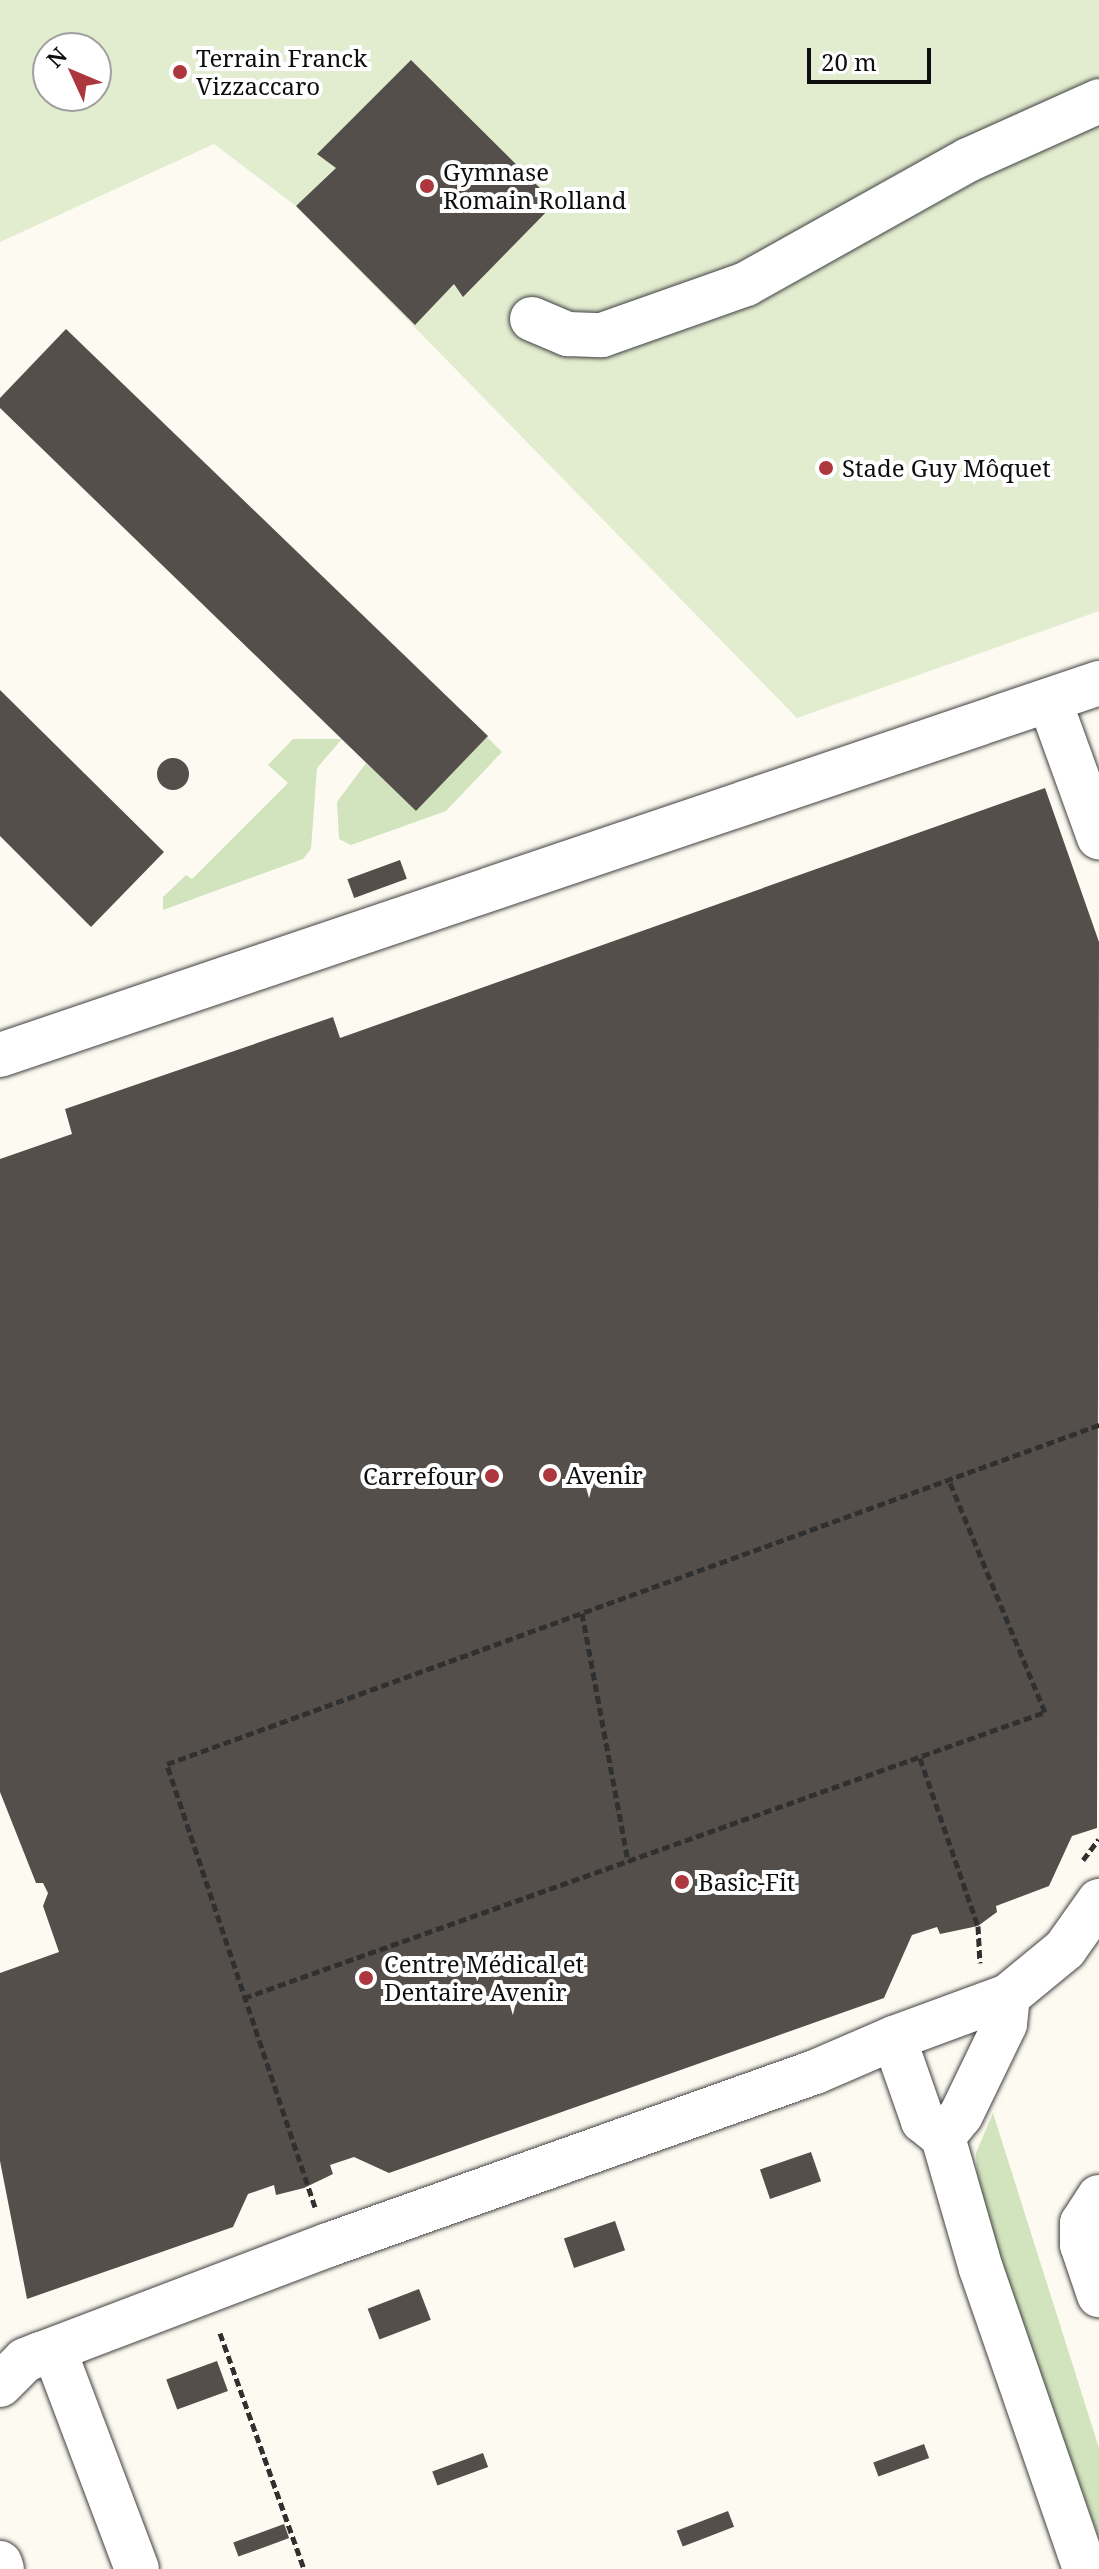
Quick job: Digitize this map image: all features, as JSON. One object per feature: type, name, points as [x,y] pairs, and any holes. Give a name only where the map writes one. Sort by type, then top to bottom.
[{"type":"street","points":[[532,319],[568,334],[602,335],[746,284],[968,160],[1099,101]]},
{"type":"street","points":[[0,1055],[1099,683]]},
{"type":"street","points":[[1050,702],[1099,837]]},
{"type":"street","points":[[0,2385],[25,2360],[124,2320],[815,2072],[894,2038],[1065,1949],[1099,1901]]},
{"type":"street","points":[[943,2137],[961,2115],[1005,2024],[994,1986]]},
{"type":"street","points":[[894,2038],[923,2121],[943,2137],[1072,2565]]},
{"type":"street","points":[[1099,2197],[1082,2223],[1082,2245],[1099,2295]]},
{"type":"street","points":[[41,2354],[58,2360],[65,2373],[137,2569]]},
{"type":"street","points":[[0,2563],[2,2569]]},
{"type":"path","points":[[318,2215],[167,1764],[1099,1425]]},
{"type":"path","points":[[244,1998],[1045,1712],[949,1480]]},
{"type":"path","points":[[582,1613],[628,1862]]},
{"type":"path","points":[[920,1758],[978,1926],[994,1986]]},
{"type":"path","points":[[204,2290],[304,2569]]},
{"type":"green space","name":"Stade Guy Môquet","points":[[0,0],[1099,0],[1099,611],[797,718],[296,206],[214,144],[0,242]]},
{"type":"green space","points":[[487,737],[502,752],[446,811],[351,845],[339,839],[337,802],[366,763],[416,811]]},
{"type":"green space","points":[[293,739],[342,739],[317,768],[311,849],[303,859],[163,910],[163,897],[186,875],[192,879],[288,783],[268,765]]},
{"type":"green space","points":[[993,2113],[1099,2448],[1099,2539],[978,2199],[976,2153]]},
{"type":"building","name":"Gymnase Romain Rolland","points":[[411,60],[555,203],[463,297],[454,284],[415,325],[296,206],[336,168],[317,154]]},
{"type":"building","points":[[66,329],[488,736],[416,811],[0,408],[0,398]]},
{"type":"building","points":[[0,690],[164,852],[91,927],[0,836]]},
{"type":"building","points":[[173,758],[184,763],[189,774],[184,785],[173,790],[162,785],[157,774],[162,763]]},
{"type":"building","name":"Avenir","points":[[1045,788],[1099,942],[1097,1828],[1072,1836],[1049,1886],[996,1906],[997,1912],[978,1926],[940,1934],[937,1927],[912,1935],[884,1998],[389,2173],[354,2157],[330,2165],[333,2174],[304,2188],[276,2195],[274,2185],[248,2194],[233,2227],[27,2299],[0,2161],[0,1973],[59,1952],[43,1906],[48,1893],[43,1883],[36,1883],[0,1792],[0,1159],[72,1134],[65,1109],[333,1017],[340,1038]]},
{"type":"building","points":[[400,860],[407,879],[354,898],[347,879]]},
{"type":"building","points":[[811,2152],[821,2181],[770,2199],[760,2170]]},
{"type":"building","points":[[615,2221],[625,2250],[574,2268],[564,2239]]},
{"type":"building","points":[[419,2289],[431,2320],[379,2340],[368,2309]]},
{"type":"building","points":[[217,2361],[228,2391],[177,2410],[166,2379]]},
{"type":"building","points":[[924,2444],[929,2458],[878,2477],[873,2462]]},
{"type":"building","points":[[483,2453],[488,2467],[437,2486],[432,2471]]},
{"type":"building","points":[[728,2511],[734,2527],[683,2547],[677,2531]]},
{"type":"building","points":[[284,2524],[289,2538],[238,2557],[233,2542]]},
{"type":"place","name":"Terrain Franck Vizzaccaro","points":[[180,72]]},
{"type":"place","name":"Gymnase Romain Rolland","points":[[427,186]]},
{"type":"place","name":"Stade Guy Môquet","points":[[826,468]]},
{"type":"place","name":"Avenir","points":[[550,1475]]},
{"type":"place","name":"Carrefour","points":[[492,1476]]},
{"type":"place","name":"Basic-Fit","points":[[682,1882]]},
{"type":"place","name":"Centre Médical et Dentaire Avenir","points":[[366,1978]]}]
